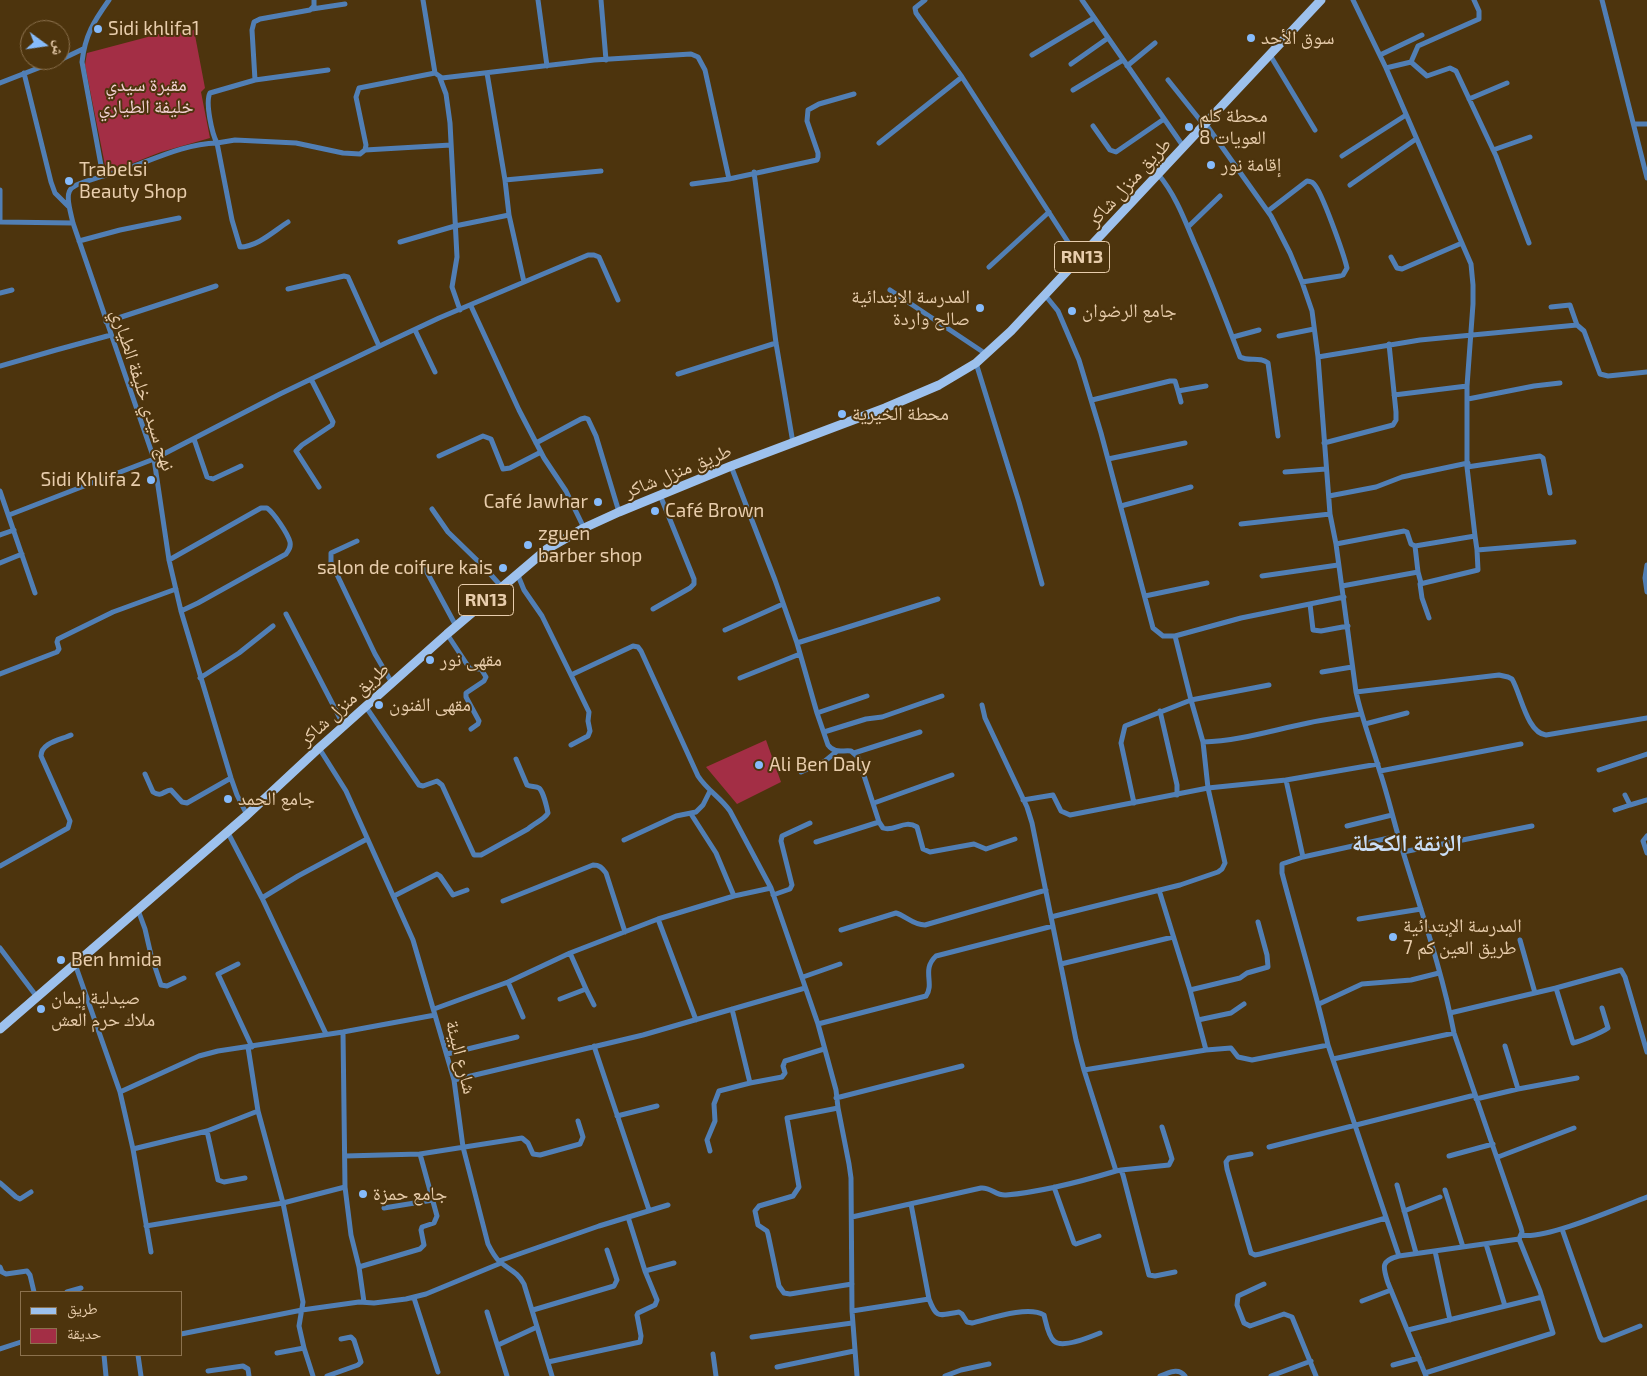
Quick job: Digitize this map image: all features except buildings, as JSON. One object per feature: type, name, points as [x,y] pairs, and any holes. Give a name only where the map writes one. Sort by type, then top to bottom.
[{"type":"main road","name":"طريق منزل شاكر","points":[[0,1029],[247,815],[319,748],[501,586],[547,549],[584,528],[619,512],[731,466],[920,394],[976,363],[1011,331],[1081,258],[1183,146],[1321,0]]},
{"type":"street","points":[[103,176],[82,62],[91,26],[110,0]]},
{"type":"street","points":[[312,9],[314,0]]},
{"type":"street","points":[[422,0],[435,73],[440,78],[445,90],[448,108],[457,257],[452,277],[452,287],[460,310]]},
{"type":"street","points":[[538,0],[547,66]]},
{"type":"street","points":[[601,0],[606,60]]},
{"type":"street","points":[[925,0],[917,6],[915,12],[962,77],[1068,242],[1081,258]]},
{"type":"street","points":[[1082,0],[1183,146]]},
{"type":"street","points":[[1353,0],[1386,68],[1471,264],[1473,304],[1467,386],[1468,465],[1478,570],[1421,582]]},
{"type":"street","points":[[1411,62],[1418,46],[1479,19],[1479,11],[1474,0]]},
{"type":"street","points":[[1602,0],[1647,178]]},
{"type":"street","points":[[254,80],[252,30],[254,22],[260,19],[345,4]]},
{"type":"street","points":[[1032,55],[1094,18]]},
{"type":"street","points":[[1380,55],[1422,35]]},
{"type":"street","points":[[1071,64],[1108,38]]},
{"type":"street","points":[[1127,66],[1155,43]]},
{"type":"street","points":[[70,55],[84,49]]},
{"type":"street","points":[[440,78],[447,79],[606,60],[692,54],[698,56],[704,70],[729,179]]},
{"type":"street","points":[[1270,54],[1315,130]]},
{"type":"street","points":[[1073,90],[1123,60]]},
{"type":"street","points":[[1386,68],[1411,62]]},
{"type":"street","points":[[1411,62],[1427,76],[1450,68],[1456,71],[1493,150],[1529,243]]},
{"type":"street","points":[[0,83],[32,70]]},
{"type":"street","points":[[288,222],[257,242],[240,247],[232,220],[217,143],[214,137],[208,96],[214,91],[254,80],[328,70]]},
{"type":"street","points":[[24,73],[51,182],[56,193],[69,208]]},
{"type":"street","points":[[365,150],[366,145],[356,97],[359,88],[435,73]]},
{"type":"street","points":[[487,73],[509,215],[524,282]]},
{"type":"street","points":[[879,143],[962,77]]},
{"type":"street","points":[[1168,80],[1204,124],[1268,212],[1290,253],[1312,310],[1318,357],[1330,514],[1344,597],[1352,667],[1361,714],[1378,764],[1421,909],[1454,1033],[1522,1228],[1520,1237],[1553,1333],[1426,1375],[1391,1290],[1384,1267],[1388,1259],[1416,1253],[1486,1244],[1520,1237],[1562,1229],[1647,1197]]},
{"type":"street","points":[[1469,99],[1507,83]]},
{"type":"street","points":[[692,184],[729,179],[754,172],[817,160],[818,153],[807,121],[808,110],[820,104],[854,94]]},
{"type":"street","points":[[1342,156],[1406,115]]},
{"type":"street","points":[[1093,126],[1110,150],[1116,152],[1164,119]]},
{"type":"street","points":[[1634,124],[1647,124]]},
{"type":"street","points":[[1493,150],[1530,136]]},
{"type":"street","points":[[1350,185],[1416,139]]},
{"type":"street","name":"نهج سيدي خليفة الطياري","points":[[247,815],[231,778],[181,611],[169,560],[154,459],[79,242],[67,194],[72,187],[118,172],[152,158],[208,143],[235,140],[296,143],[356,154],[363,153],[365,150],[450,145]]},
{"type":"street","points":[[505,180],[601,170]]},
{"type":"street","points":[[754,172],[776,343],[793,443]]},
{"type":"street","points":[[1158,174],[1174,196],[1188,227],[1240,357],[1262,359],[1268,363],[1278,436]]},
{"type":"street","points":[[1268,212],[1307,181],[1315,185],[1347,268],[1343,275],[1340,276],[1302,282]]},
{"type":"street","points":[[0,190],[0,222],[73,223]]},
{"type":"street","points":[[1188,227],[1220,196]]},
{"type":"street","points":[[989,267],[1049,212]]},
{"type":"street","points":[[400,242],[455,226],[509,215]]},
{"type":"street","points":[[79,242],[120,230],[179,218]]},
{"type":"street","points":[[1391,257],[1399,270],[1462,243]]},
{"type":"street","points":[[9,515],[154,459],[379,346],[588,255],[596,255],[600,259],[618,300]]},
{"type":"street","points":[[288,289],[344,276],[348,277],[379,346]]},
{"type":"street","points":[[106,322],[216,286]]},
{"type":"street","points":[[0,293],[12,290]]},
{"type":"street","points":[[890,290],[986,354]]},
{"type":"street","points":[[1045,295],[1058,311],[1079,360],[1092,400],[1154,628],[1163,636],[1175,636],[1241,618],[1344,597]]},
{"type":"street","points":[[1551,307],[1570,305],[1577,325],[1584,331],[1600,374],[1608,376],[1647,372]]},
{"type":"street","points":[[471,306],[519,410],[541,452],[566,491],[584,528]]},
{"type":"street","points":[[1318,357],[1420,340],[1577,325]]},
{"type":"street","points":[[1279,336],[1314,329]]},
{"type":"street","points":[[415,330],[435,372]]},
{"type":"street","points":[[1233,337],[1260,330]]},
{"type":"street","points":[[0,366],[111,335]]},
{"type":"street","points":[[678,374],[776,343]]},
{"type":"street","points":[[1324,443],[1393,425],[1396,420],[1396,412],[1389,344]]},
{"type":"street","points":[[976,363],[1042,584]]},
{"type":"street","points":[[311,379],[333,422],[332,425],[296,451],[319,487]]},
{"type":"street","points":[[1092,400],[1170,381],[1176,382],[1181,402]]},
{"type":"street","points":[[1468,399],[1560,383]]},
{"type":"street","points":[[1178,391],[1206,386]]},
{"type":"street","points":[[1394,395],[1467,386]]},
{"type":"street","points":[[536,443],[581,419],[588,419],[596,436],[619,512]]},
{"type":"street","points":[[439,456],[483,436],[491,439],[503,469],[510,468],[541,452]]},
{"type":"street","points":[[194,439],[208,479],[213,479],[241,466]]},
{"type":"street","points":[[1108,459],[1184,443]]},
{"type":"street","points":[[1329,496],[1376,487],[1402,477],[1468,465],[1542,456],[1544,458],[1550,493]]},
{"type":"street","points":[[731,466],[797,643],[816,713],[828,745],[836,752]]},
{"type":"street","points":[[1285,472],[1326,468]]},
{"type":"street","points":[[1121,506],[1191,487]]},
{"type":"street","points":[[0,490],[36,592]]},
{"type":"street","points":[[653,609],[690,588],[694,582],[693,573],[660,495]]},
{"type":"street","points":[[169,560],[261,508],[267,508],[273,513],[290,542],[290,548],[286,554],[181,611]]},
{"type":"street","points":[[432,509],[448,532],[501,586]]},
{"type":"street","points":[[1240,524],[1330,514]]},
{"type":"street","points":[[0,535],[14,530]]},
{"type":"street","points":[[1336,544],[1407,532],[1411,544],[1415,546],[1422,598],[1429,618]]},
{"type":"street","points":[[1415,546],[1475,536]]},
{"type":"street","points":[[357,540],[331,553],[331,562],[375,654],[392,683]]},
{"type":"street","points":[[1477,550],[1574,542]]},
{"type":"street","points":[[0,563],[22,554]]},
{"type":"street","points":[[422,564],[456,626]]},
{"type":"street","points":[[1262,576],[1338,564]]},
{"type":"street","points":[[1647,565],[1645,578],[1647,592]]},
{"type":"street","points":[[1342,586],[1418,572]]},
{"type":"street","points":[[518,573],[524,590],[542,616],[559,647],[589,712],[590,731],[588,736],[571,745]]},
{"type":"street","points":[[1145,596],[1207,583]]},
{"type":"street","points":[[0,674],[57,652],[59,649],[58,639],[102,617],[176,589]]},
{"type":"street","points":[[797,643],[938,599]]},
{"type":"street","points":[[725,630],[783,604]]},
{"type":"street","points":[[1310,604],[1313,630],[1321,631],[1348,626]]},
{"type":"street","points":[[286,614],[344,726]]},
{"type":"street","points":[[200,678],[239,653],[273,626]]},
{"type":"street","points":[[447,634],[470,669],[481,669],[486,677],[485,681],[466,693],[466,697],[479,721],[471,729]]},
{"type":"street","points":[[1051,916],[1180,885],[1218,872],[1224,867],[1225,863],[1208,788],[1202,742],[1175,636]]},
{"type":"street","points":[[571,675],[628,648],[638,647],[698,776],[710,791],[722,800],[730,811],[771,888],[818,1024],[836,1090],[850,1164],[852,1323],[857,1376]]},
{"type":"street","points":[[740,678],[800,654]]},
{"type":"street","points":[[1322,672],[1352,667]]},
{"type":"street","points":[[1356,692],[1499,674],[1512,679],[1533,728],[1541,734],[1546,735],[1647,718]]},
{"type":"street","points":[[1134,803],[1121,743],[1122,732],[1127,724],[1191,700],[1269,685]]},
{"type":"street","points":[[816,713],[867,696]]},
{"type":"street","points":[[824,732],[866,719],[882,717],[942,696]]},
{"type":"street","points":[[982,705],[984,718],[1032,823],[1076,1040],[1084,1070],[1119,1170],[1148,1275],[1155,1276],[1175,1272]]},
{"type":"street","points":[[366,706],[419,785],[423,786],[438,782],[442,785],[476,856],[528,829],[548,813],[540,790],[537,787],[527,785],[516,759]]},
{"type":"street","points":[[1160,711],[1174,768],[1177,795]]},
{"type":"street","points":[[1365,724],[1407,713]]},
{"type":"street","points":[[1202,742],[1258,735],[1309,723],[1361,714]]},
{"type":"street","points":[[801,772],[825,761],[836,752],[846,751],[854,753],[920,732]]},
{"type":"street","points":[[0,866],[68,828],[70,821],[40,756],[40,752],[47,745],[71,735]]},
{"type":"street","points":[[1380,771],[1521,744]]},
{"type":"street","name":"شارع البيئة","points":[[319,748],[346,791],[410,930],[454,1080],[463,1147],[488,1244],[492,1253],[500,1262],[515,1271],[520,1278],[533,1310],[552,1376]]},
{"type":"street","points":[[854,753],[858,757],[879,822],[886,830],[906,824],[914,825],[917,827],[923,848],[930,852],[974,844],[986,849],[1015,839]]},
{"type":"street","points":[[1599,770],[1647,754]]},
{"type":"street","points":[[1023,800],[1053,795],[1061,811],[1070,815],[1208,788],[1286,780],[1378,764]]},
{"type":"street","points":[[145,774],[153,792],[162,795],[171,790],[182,802],[187,803],[231,778]]},
{"type":"street","points":[[874,803],[952,775]]},
{"type":"street","points":[[1286,780],[1303,857]]},
{"type":"street","points":[[624,840],[676,816],[691,814],[701,808],[710,791]]},
{"type":"street","points":[[1625,795],[1630,805]]},
{"type":"street","points":[[1615,810],[1647,800]]},
{"type":"street","points":[[691,814],[716,854],[734,896]]},
{"type":"street","points":[[1347,826],[1392,815]]},
{"type":"street","points":[[816,842],[879,822]]},
{"type":"street","points":[[773,895],[790,889],[792,885],[781,841],[782,836],[810,823]]},
{"type":"street","points":[[1403,852],[1532,826]]},
{"type":"street","points":[[227,832],[262,898],[326,1034]]},
{"type":"street","points":[[1398,836],[1286,861],[1282,864],[1281,868],[1319,1004],[1328,1045],[1398,1256]]},
{"type":"street","points":[[1647,836],[1643,840],[1647,853]]},
{"type":"street","points":[[262,898],[298,876],[367,839]]},
{"type":"street","points":[[503,901],[593,864],[598,865],[602,867],[606,874],[625,932]]},
{"type":"street","points":[[394,896],[437,874],[453,895],[467,890]]},
{"type":"street","points":[[120,1092],[199,1056],[218,1051],[343,1032],[435,1012],[508,982],[570,953],[658,919],[734,896],[771,888]]},
{"type":"street","points":[[840,930],[896,913],[919,925],[925,925],[1046,890]]},
{"type":"street","points":[[1159,890],[1190,990],[1206,1050]]},
{"type":"street","points":[[1359,919],[1421,909]]},
{"type":"street","points":[[138,910],[161,984],[167,986],[184,978]]},
{"type":"street","points":[[658,919],[696,1020]]},
{"type":"street","points":[[1190,990],[1240,978],[1247,973],[1268,967],[1258,922]]},
{"type":"street","points":[[818,1024],[926,996],[930,990],[928,967],[931,960],[936,956],[1053,926]]},
{"type":"street","points":[[1061,964],[1173,937]]},
{"type":"street","points":[[1520,940],[1535,993]]},
{"type":"street","points":[[0,948],[37,998]]},
{"type":"street","points":[[570,953],[594,1005]]},
{"type":"street","points":[[75,964],[120,1092],[133,1149],[151,1252]]},
{"type":"street","points":[[238,964],[218,974],[250,1047],[258,1111],[282,1203],[303,1302],[299,1321],[304,1348],[313,1376]]},
{"type":"street","points":[[803,978],[840,964]]},
{"type":"street","points":[[1450,1013],[1556,988],[1621,970],[1625,977],[1647,1052]]},
{"type":"street","points":[[1319,1004],[1362,984],[1411,980],[1439,973]]},
{"type":"street","points":[[508,982],[523,1016]]},
{"type":"street","points":[[454,1080],[643,1035],[805,988]]},
{"type":"street","points":[[1556,988],[1573,1042],[1587,1039],[1608,1028],[1602,1008]]},
{"type":"street","points":[[560,999],[586,989]]},
{"type":"street","points":[[1198,1020],[1231,1012],[1244,1004]]},
{"type":"street","points":[[732,1008],[750,1084]]},
{"type":"street","points":[[1640,1026],[1647,1024]]},
{"type":"street","points":[[343,1032],[345,1187],[351,1235],[359,1267],[364,1302]]},
{"type":"street","points":[[1333,1060],[1454,1033]]},
{"type":"street","points":[[447,1054],[517,1037]]},
{"type":"street","points":[[1084,1070],[1206,1050],[1231,1048],[1238,1057],[1252,1060],[1328,1045]]},
{"type":"street","points":[[594,1046],[649,1210]]},
{"type":"street","points":[[1505,1046],[1518,1089]]},
{"type":"street","points":[[710,1151],[707,1140],[715,1121],[714,1104],[719,1091],[782,1077],[785,1073],[783,1066],[785,1061],[824,1049]]},
{"type":"street","points":[[836,1098],[962,1066]]},
{"type":"street","points":[[1269,1147],[1476,1097],[1577,1078]]},
{"type":"street","points":[[617,1116],[657,1106]]},
{"type":"street","points":[[838,1108],[787,1118],[798,1187],[793,1196],[760,1206],[755,1211],[758,1225],[767,1230],[779,1286],[784,1293],[790,1294],[852,1284]]},
{"type":"street","points":[[133,1149],[207,1131],[258,1111]]},
{"type":"street","points":[[345,1156],[420,1154],[522,1138],[528,1143],[533,1154],[540,1155],[580,1144],[582,1137],[578,1122]]},
{"type":"street","points":[[852,1217],[987,1187],[1002,1195],[1054,1187],[1119,1170],[1169,1165],[1172,1159],[1162,1127]]},
{"type":"street","points":[[1498,1157],[1574,1128]]},
{"type":"street","points":[[207,1131],[218,1180],[224,1182],[245,1178]]},
{"type":"street","points":[[1449,1156],[1493,1144]]},
{"type":"street","points":[[359,1267],[423,1247],[422,1227],[434,1223],[437,1219],[420,1154]]},
{"type":"street","points":[[1251,1154],[1229,1158],[1226,1162],[1251,1253],[1255,1255],[1386,1218]]},
{"type":"street","points":[[0,1183],[20,1199],[31,1192]]},
{"type":"street","points":[[1397,1185],[1416,1253]]},
{"type":"street","points":[[146,1226],[282,1203],[345,1187]]},
{"type":"street","points":[[1054,1187],[1074,1244],[1099,1236]]},
{"type":"street","points":[[1445,1190],[1463,1247]]},
{"type":"street","points":[[1404,1211],[1440,1197]]},
{"type":"street","points":[[384,1208],[433,1200]]},
{"type":"street","points":[[911,1204],[929,1299],[936,1314],[942,1315],[959,1312],[967,1322],[972,1323],[1028,1311],[1038,1311],[1044,1314],[1053,1340],[1059,1344],[1066,1344],[1100,1333]]},
{"type":"street","points":[[182,1334],[302,1310],[414,1298],[500,1262],[599,1226],[668,1205]]},
{"type":"street","points":[[548,1362],[638,1343],[641,1336],[637,1315],[655,1305],[657,1300],[644,1271],[628,1217]]},
{"type":"street","points":[[1562,1229],[1602,1340],[1640,1326]]},
{"type":"street","points":[[1486,1244],[1505,1306]]},
{"type":"street","points":[[533,1310],[614,1286],[617,1280],[607,1250]]},
{"type":"street","points":[[1436,1251],[1450,1320]]},
{"type":"street","points":[[644,1271],[674,1263]]},
{"type":"street","points":[[0,1267],[4,1274],[27,1271],[30,1275],[34,1291]]},
{"type":"street","points":[[1264,1284],[1238,1296],[1237,1305],[1244,1323],[1250,1326],[1284,1314],[1290,1316],[1295,1320],[1316,1376]]},
{"type":"street","points":[[70,1291],[81,1288]]},
{"type":"street","points":[[1362,1300],[1391,1290]]},
{"type":"street","points":[[1408,1330],[1542,1297]]},
{"type":"street","points":[[414,1298],[438,1372]]},
{"type":"street","points":[[852,1311],[929,1299]]},
{"type":"street","points":[[488,1312],[507,1376]]},
{"type":"street","points":[[752,1337],[852,1323]]},
{"type":"street","points":[[498,1345],[537,1327]]},
{"type":"street","points":[[327,1376],[358,1365],[361,1362],[351,1337],[341,1339]]},
{"type":"street","points":[[0,1349],[20,1342]]},
{"type":"street","points":[[277,1353],[304,1348]]},
{"type":"street","points":[[777,1366],[854,1351]]},
{"type":"street","points":[[713,1354],[716,1376]]},
{"type":"street","points":[[104,1356],[106,1376]]},
{"type":"street","points":[[138,1356],[141,1376]]},
{"type":"street","points":[[1393,1365],[1419,1358]]},
{"type":"street","points":[[1271,1376],[1310,1361]]},
{"type":"street","points":[[945,1376],[961,1370],[989,1364]]},
{"type":"street","points":[[208,1371],[243,1366],[248,1369],[249,1376]]},
{"type":"street","points":[[1160,1376],[1176,1370],[1185,1376]]},
{"type":"green space","name":"مقبرة سيدي خليفة الطياري","points":[[194,30],[205,88],[201,92],[210,138],[161,152],[110,172],[106,170],[85,65],[87,53],[159,34],[161,36]]},
{"type":"green space","points":[[766,740],[781,782],[737,804],[706,767]]},
{"type":"place","name":"Sidi khlifa1","points":[[98,29]]},
{"type":"place","name":"سوق الأحد","points":[[1251,38]]},
{"type":"place","name":"محطة كلم 8 العويات","points":[[1189,127]]},
{"type":"place","name":"إقامة نور","points":[[1211,165]]},
{"type":"place","name":"Trabelsi Beauty Shop","points":[[69,181]]},
{"type":"place","name":"المدرسة الابتدائية صالح واردة","points":[[980,308]]},
{"type":"place","name":"جامع الرضوان","points":[[1072,311]]},
{"type":"place","name":"محطة الخيرية","points":[[842,414]]},
{"type":"place","name":"Sidi Khlifa 2","points":[[151,480]]},
{"type":"place","name":"Café Jawhar","points":[[598,502]]},
{"type":"place","name":"Café Brown","points":[[655,511]]},
{"type":"place","name":"zguen barber shop","points":[[528,545]]},
{"type":"place","name":"salon de coifure kais","points":[[503,568]]},
{"type":"place","name":"مقهى نور","points":[[430,660]]},
{"type":"place","name":"مقهى الفنون","points":[[379,705]]},
{"type":"place","name":"Ali Ben Daly","points":[[759,765]]},
{"type":"place","name":"جامع الحمد","points":[[228,799]]},
{"type":"place","name":"المدرسة الإبتدائية طريق العين كم 7","points":[[1393,937]]},
{"type":"place","name":"Ben hmida","points":[[61,960]]},
{"type":"place","name":"صيدلية إيمان ملاك حرم العش","points":[[41,1009]]},
{"type":"place","name":"جامع حمزة","points":[[363,1194]]},
{"type":"district","name":"الزنقة الكحلة","points":[[1407,843]]}]
